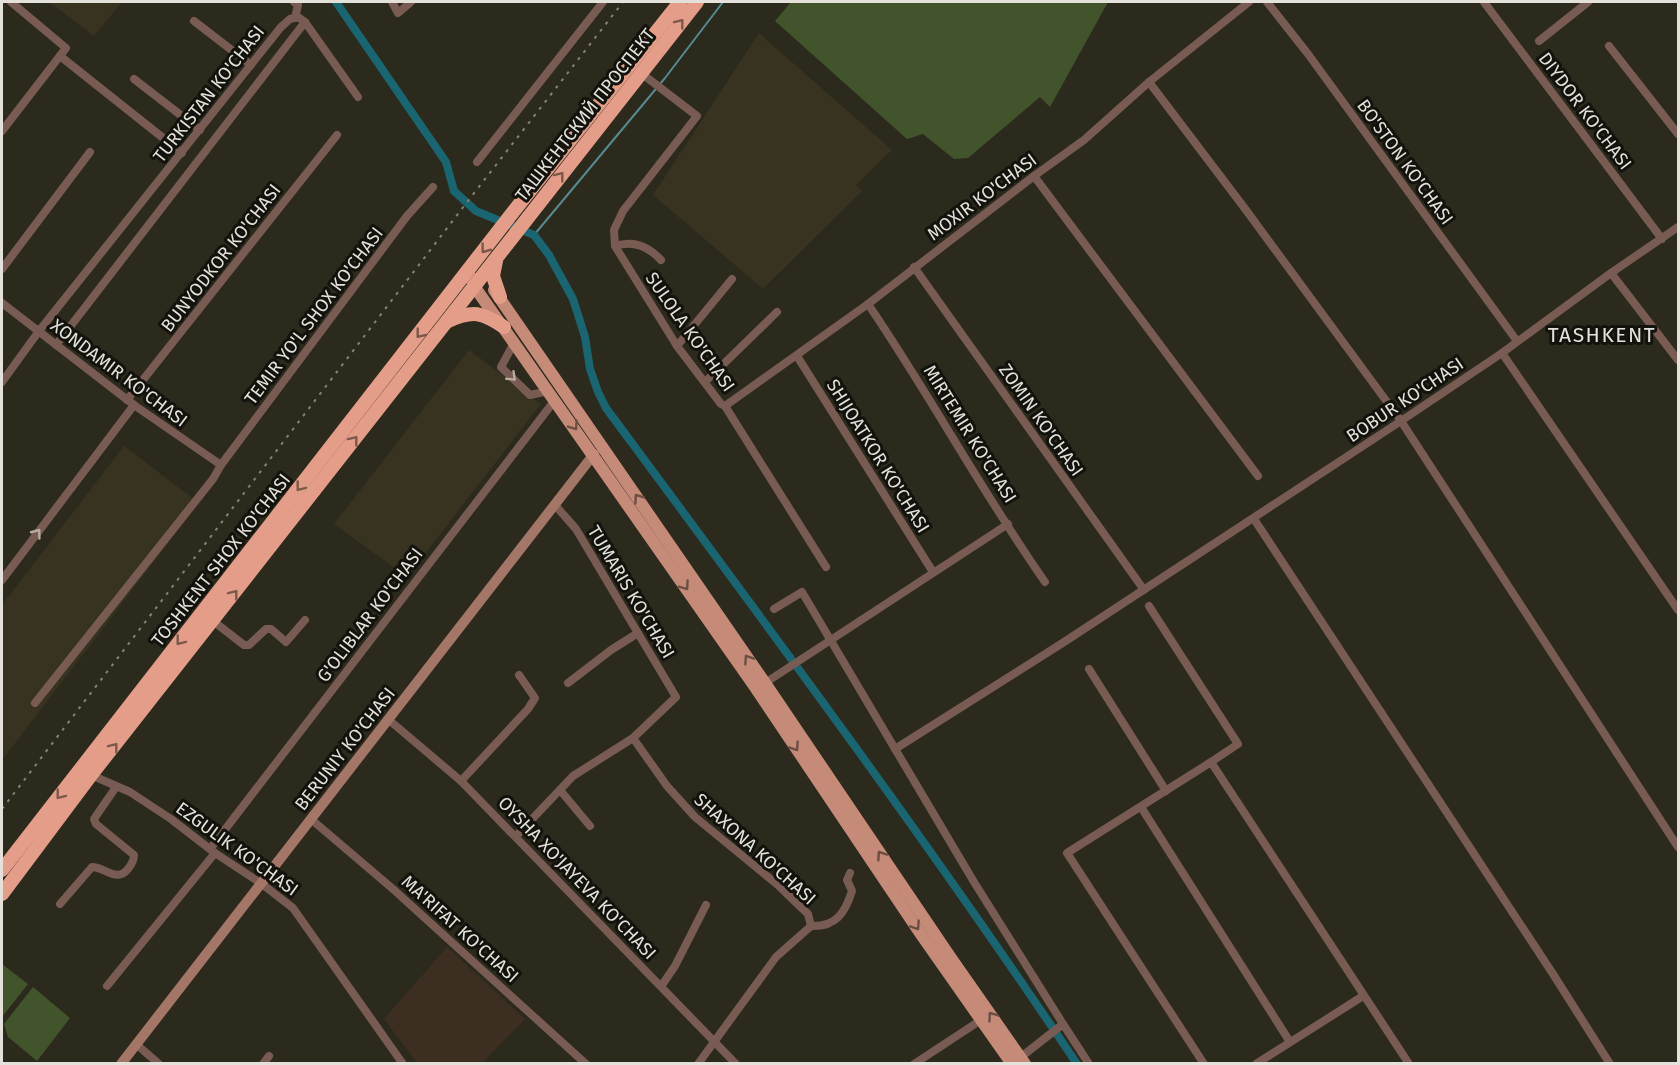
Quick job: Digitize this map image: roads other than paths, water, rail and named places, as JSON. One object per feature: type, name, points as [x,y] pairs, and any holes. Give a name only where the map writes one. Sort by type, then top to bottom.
[{"type":"highway","name":"TOSHKENT SHOX KO'CHASI","points":[[2,894],[91,775],[213,621],[441,318],[468,270],[680,2]]},
{"type":"highway","name":"ТАШКЕНТСКИЙ ПРОСПЕКТ","points":[[441,318],[479,280],[697,2]]},
{"type":"highway","points":[[499,255],[493,276],[500,297]]},
{"type":"highway","points":[[441,318],[477,313],[491,318],[504,327]]},
{"type":"highway","name":"TOSHKENT SHOX KO'CHASI","points":[[2,870],[441,318]]},
{"type":"main road","points":[[468,270],[500,297],[765,683],[1020,1061]]},
{"type":"main road","points":[[479,280],[504,327],[594,454],[981,1020],[1020,1061]]},
{"type":"street","points":[[2,131],[66,48],[11,2]]},
{"type":"street","points":[[294,2],[298,5],[295,18],[298,17],[305,22],[358,97]]},
{"type":"street","points":[[392,2],[398,13],[411,2]]},
{"type":"street","points":[[477,162],[603,2]]},
{"type":"street","name":"MOXIR KO'CHASI","points":[[725,406],[868,304],[1084,140],[1149,82],[1249,2]]},
{"type":"street","name":"BO'STON KO'CHASI","points":[[1267,2],[1308,54],[1517,341]]},
{"type":"street","points":[[1486,5],[1498,2]]},
{"type":"street","points":[[1539,41],[1588,2]]},
{"type":"street","name":"DIYDOR KO'CHASI","points":[[1486,5],[1662,238]]},
{"type":"street","name":"TURKISTAN KO'CHASI","points":[[2,382],[39,331],[250,65],[281,27],[290,18],[295,18]]},
{"type":"street","points":[[194,21],[250,65]]},
{"type":"street","name":"TURKISTAN KO'CHASI","points":[[56,345],[305,22]]},
{"type":"street","points":[[1609,46],[1678,134]]},
{"type":"street","points":[[60,56],[182,153]]},
{"type":"street","points":[[641,73],[697,116],[623,211],[614,230],[615,246],[624,243],[639,244],[661,260]]},
{"type":"street","points":[[134,79],[200,130]]},
{"type":"street","points":[[1149,82],[1401,421],[1678,847]]},
{"type":"street","name":"BUNYODKOR KO'CHASI","points":[[2,580],[131,403],[337,135]]},
{"type":"street","points":[[2,269],[90,152]]},
{"type":"street","points":[[1034,176],[1258,476]]},
{"type":"street","name":"TEMIR YO'L SHOX KO'CHASI","points":[[35,703],[213,479],[221,465],[407,216],[433,187]]},
{"type":"street","name":"BOBUR KO'CHASI","points":[[895,749],[1254,519],[1401,421],[1502,353],[1678,227]]},
{"type":"street","name":"SULOLA KO'CHASI","points":[[615,246],[677,346],[721,404],[725,406],[826,567]]},
{"type":"street","name":"ZOMIN KO'CHASI","points":[[914,267],[1144,590]]},
{"type":"street","points":[[1611,273],[1678,360]]},
{"type":"street","points":[[677,346],[732,279]]},
{"type":"street","name":"XONDAMIR KO'CHASI","points":[[2,303],[131,403],[221,465]]},
{"type":"street","name":"MIRTEMIR KO'CHASI","points":[[868,304],[909,364],[1045,582]]},
{"type":"street","points":[[705,382],[777,312]]},
{"type":"street","points":[[515,341],[501,367],[530,394],[552,395]]},
{"type":"street","points":[[1502,353],[1678,610]]},
{"type":"street","name":"SHIJOATKOR KO'CHASI","points":[[797,356],[933,572]]},
{"type":"street","name":"G'OLIBLAR KO'CHASI","points":[[108,986],[212,851],[552,395]]},
{"type":"street","name":"BERUNIY KO'CHASI","points":[[121,1064],[594,454]]},
{"type":"street","name":"TUMARIS KO'CHASI","points":[[555,505],[576,529],[676,697],[633,738]]},
{"type":"street","points":[[1254,519],[1610,1064]]},
{"type":"street","points":[[765,683],[1008,524]]},
{"type":"street","points":[[774,609],[801,592],[974,882],[1062,1025],[1089,1064]]},
{"type":"street","points":[[1149,606],[1238,744],[1066,853],[1204,1064]]},
{"type":"street","points":[[213,621],[244,645],[249,645],[266,628],[286,642],[305,620]]},
{"type":"street","points":[[568,683],[611,650],[638,633]]},
{"type":"street","points":[[1089,669],[1166,790]]},
{"type":"street","points":[[461,781],[528,709],[535,698],[519,675]]},
{"type":"street","name":"OYSHA XO'JAYEVA KO'CHASI","points":[[389,720],[461,781],[662,985],[736,1064]]},
{"type":"street","points":[[516,836],[573,776],[633,738]]},
{"type":"street","name":"SHAXONA KO'CHASI","points":[[633,738],[667,786],[695,817],[779,886],[808,914],[812,926]]},
{"type":"street","points":[[1211,762],[1409,1064]]},
{"type":"street","name":"EZGULIK KO'CHASI","points":[[91,775],[130,792],[293,908],[403,1064]]},
{"type":"street","points":[[60,904],[92,867],[120,875],[127,871],[134,861],[134,855],[96,824],[94,819],[116,787]]},
{"type":"street","points":[[560,790],[590,826]]},
{"type":"street","points":[[1141,807],[1290,1042]]},
{"type":"street","name":"MA'RIFAT KO'CHASI","points":[[312,820],[393,889],[586,1064]]},
{"type":"street","points":[[698,1064],[776,957],[812,926],[825,927],[835,920],[847,906],[852,891],[847,880],[850,873]]},
{"type":"street","points":[[662,985],[675,966],[706,905]]},
{"type":"street","points":[[1256,1064],[1363,996]]},
{"type":"street","points":[[914,1064],[981,1020]]},
{"type":"street","points":[[1020,1061],[1062,1025]]},
{"type":"street","points":[[136,1044],[159,1064]]},
{"type":"street","points":[[262,1064],[269,1056]]},
{"type":"waterway","points":[[336,2],[446,162],[454,191],[476,211],[534,235],[549,255],[573,299],[585,337],[590,369],[606,408],[786,651],[963,897],[1077,1064]]},
{"type":"waterway","points":[[534,235],[665,78],[723,2]]},
{"type":"railway","points":[[2,809],[623,2]]},
{"type":"district","name":"TASHKENT","points":[[1602,335]]}]
